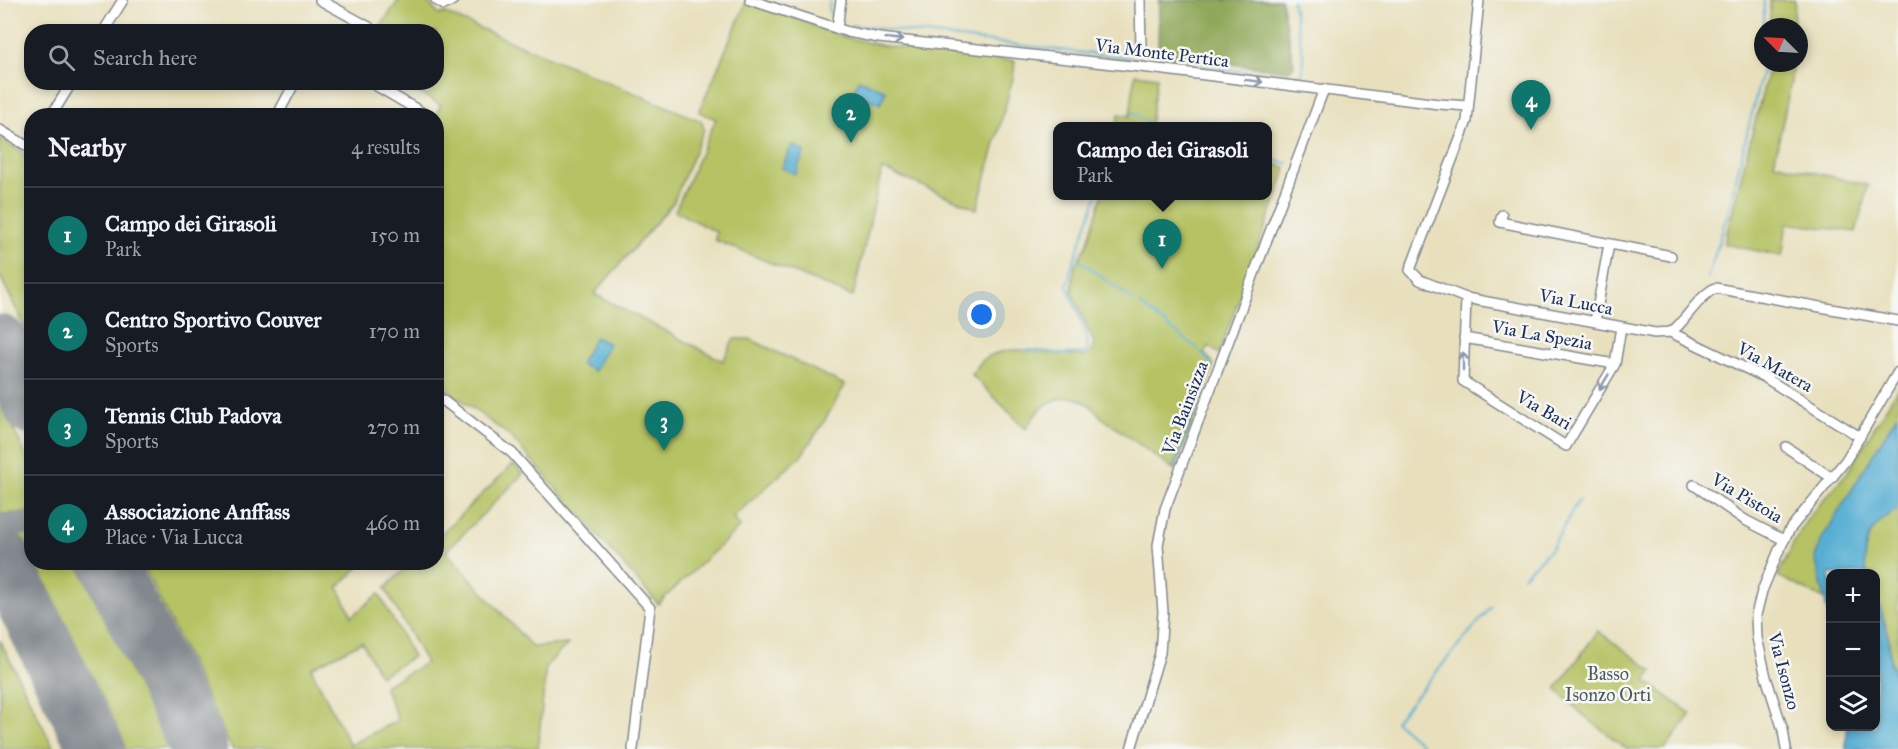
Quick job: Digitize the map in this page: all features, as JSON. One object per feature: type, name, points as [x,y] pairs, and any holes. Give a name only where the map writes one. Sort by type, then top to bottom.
[{"type":"street","points":[[108,24],[123,0]]},
{"type":"street","points":[[320,0],[364,24]]},
{"type":"street","points":[[440,3],[453,0]]},
{"type":"street","name":"Via Monte Pertica","points":[[750,0],[837,28],[879,38],[1468,106]]},
{"type":"street","points":[[837,28],[841,0]]},
{"type":"street","points":[[1140,0],[1141,49]]},
{"type":"street","points":[[1468,106],[1479,0]]},
{"type":"street","name":"Via Bainsizza","points":[[1131,749],[1160,653],[1163,612],[1158,545],[1165,509],[1324,89]]},
{"type":"street","points":[[56,108],[67,90]]},
{"type":"street","points":[[281,108],[291,90]]},
{"type":"street","points":[[384,90],[414,108]]},
{"type":"street","name":"Via Lucca","points":[[1468,106],[1467,122],[1410,270],[1420,280],[1466,298],[1655,333],[1670,332]]},
{"type":"street","points":[[0,130],[24,144]]},
{"type":"street","points":[[1502,215],[1500,222],[1671,256]]},
{"type":"street","points":[[1595,321],[1609,244]]},
{"type":"street","points":[[1670,332],[1705,293],[1715,288],[1897,322]]},
{"type":"street","name":"Via Bari","points":[[1466,298],[1463,381],[1566,446],[1615,364],[1621,327]]},
{"type":"street","name":"Via Matera","points":[[1670,332],[1764,377],[1860,437]]},
{"type":"street","name":"Via La Spezia","points":[[1464,338],[1615,364]]},
{"type":"street","name":"Via Isonzo","points":[[1786,749],[1761,657],[1756,625],[1762,591],[1790,529],[1832,478],[1860,437],[1898,372]]},
{"type":"street","points":[[444,400],[512,453],[650,608],[633,749]]},
{"type":"street","points":[[1786,447],[1832,478]]},
{"type":"street","name":"Via Pistoia","points":[[1694,485],[1745,520],[1784,540]]},
{"type":"green space","points":[[399,0],[426,0],[439,15],[444,13],[701,121],[704,129],[673,203],[594,294],[723,361],[734,339],[750,339],[845,385],[801,456],[733,517],[740,527],[658,604],[510,436],[444,387],[444,108],[439,108],[441,105],[414,90],[444,90],[444,24],[382,24]]},
{"type":"green space","points":[[747,0],[844,37],[884,46],[1015,61],[1013,78],[977,209],[882,169],[853,297],[715,240],[716,232],[675,211],[716,119],[699,112]]},
{"type":"green space","points":[[1159,0],[1281,0],[1294,66],[1288,71],[1158,55]]},
{"type":"green space","points":[[1770,0],[1795,0],[1794,18],[1770,18]]},
{"type":"green space","points":[[1768,72],[1792,72],[1774,163],[1868,185],[1856,232],[1787,223],[1782,256],[1724,244]]},
{"type":"green space","points":[[1135,74],[1157,77],[1151,122],[1117,122],[1119,114],[1130,116]]},
{"type":"green space","points":[[0,138],[24,153],[24,325],[0,276]]},
{"type":"green space","points":[[1272,164],[1286,167],[1219,354],[1209,346],[1204,353],[1214,364],[1175,470],[1081,400],[1061,398],[1051,402],[1033,418],[1026,429],[971,374],[983,360],[1005,351],[1032,350],[1085,356],[1092,352],[1094,343],[1072,292],[1076,263],[1087,245],[1101,200],[1272,200]]},
{"type":"green space","points":[[1898,388],[1898,505],[1883,512],[1834,569],[1826,569],[1826,600],[1778,576],[1808,518],[1847,473]]},
{"type":"green space","points":[[0,401],[24,451],[24,512],[0,514]]},
{"type":"green space","points":[[513,464],[523,474],[446,551],[532,647],[568,644],[546,666],[538,749],[232,749],[145,570],[356,570],[338,587],[352,616],[379,594],[413,657],[380,676],[362,642],[311,668],[350,745],[398,720],[384,686],[426,663],[385,588],[404,570],[444,570],[444,531]]},
{"type":"green space","points":[[1898,509],[1898,686],[1891,661],[1888,633],[1880,608],[1880,569],[1866,569],[1865,562],[1870,535]]},
{"type":"green space","points":[[24,534],[24,570],[80,570],[169,749],[97,749],[0,558],[0,535]]},
{"type":"green space","name":"Basso Isonzo Orti","points":[[1598,631],[1653,671],[1646,681],[1691,714],[1665,749],[1627,749],[1583,715],[1556,689]]},
{"type":"green space","points":[[0,640],[54,749],[0,749]]},
{"type":"water","points":[[859,79],[886,91],[880,104],[853,92]]},
{"type":"water","points":[[792,145],[805,151],[795,174],[782,168]]},
{"type":"water","points":[[595,337],[609,344],[594,371],[580,364]]},
{"type":"water","points":[[1898,413],[1898,509],[1881,521],[1870,535],[1865,553],[1866,569],[1826,569],[1826,605],[1815,557],[1822,539]]},
{"type":"water","points":[[1880,608],[1888,633],[1890,659],[1898,686],[1898,749],[1846,749],[1847,731],[1880,731]]},
{"type":"waterway","points":[[830,0],[829,11],[832,16]]},
{"type":"waterway","points":[[850,25],[1294,78],[1302,74],[1304,60],[1292,0]]},
{"type":"waterway","points":[[1764,0],[1764,18]]},
{"type":"waterway","points":[[1708,277],[1728,212],[1762,72]]},
{"type":"waterway","points":[[1130,111],[1140,117]]},
{"type":"waterway","points":[[1143,119],[1147,122]]},
{"type":"waterway","points":[[1272,160],[1288,163]]},
{"type":"waterway","points":[[1023,350],[1063,354],[1085,353],[1088,349],[1086,333],[1067,286],[1096,200]]},
{"type":"waterway","points":[[1079,260],[1134,301]]},
{"type":"waterway","points":[[1139,304],[1198,349]]},
{"type":"waterway","points":[[1185,437],[1211,364],[1201,352]]},
{"type":"waterway","points":[[1174,467],[1184,441]]},
{"type":"waterway","points":[[1523,576],[1551,549],[1579,499]]},
{"type":"waterway","points":[[1427,749],[1395,721],[1491,607]]},
{"type":"taxiway","points":[[0,525],[24,524]]},
{"type":"runway","points":[[0,343],[24,391]]},
{"type":"runway","points":[[0,558],[2,557],[97,749]]},
{"type":"runway","points":[[112,570],[199,749]]},
{"type":"place","name":"Associazione Anffass","points":[[1531,130]]},
{"type":"place","name":"Centro Sportivo Couver","points":[[851,143]]},
{"type":"place","name":"Campo dei Girasoli","points":[[1162,269]]},
{"type":"place","name":"Tennis Club Padova","points":[[664,451]]}]
